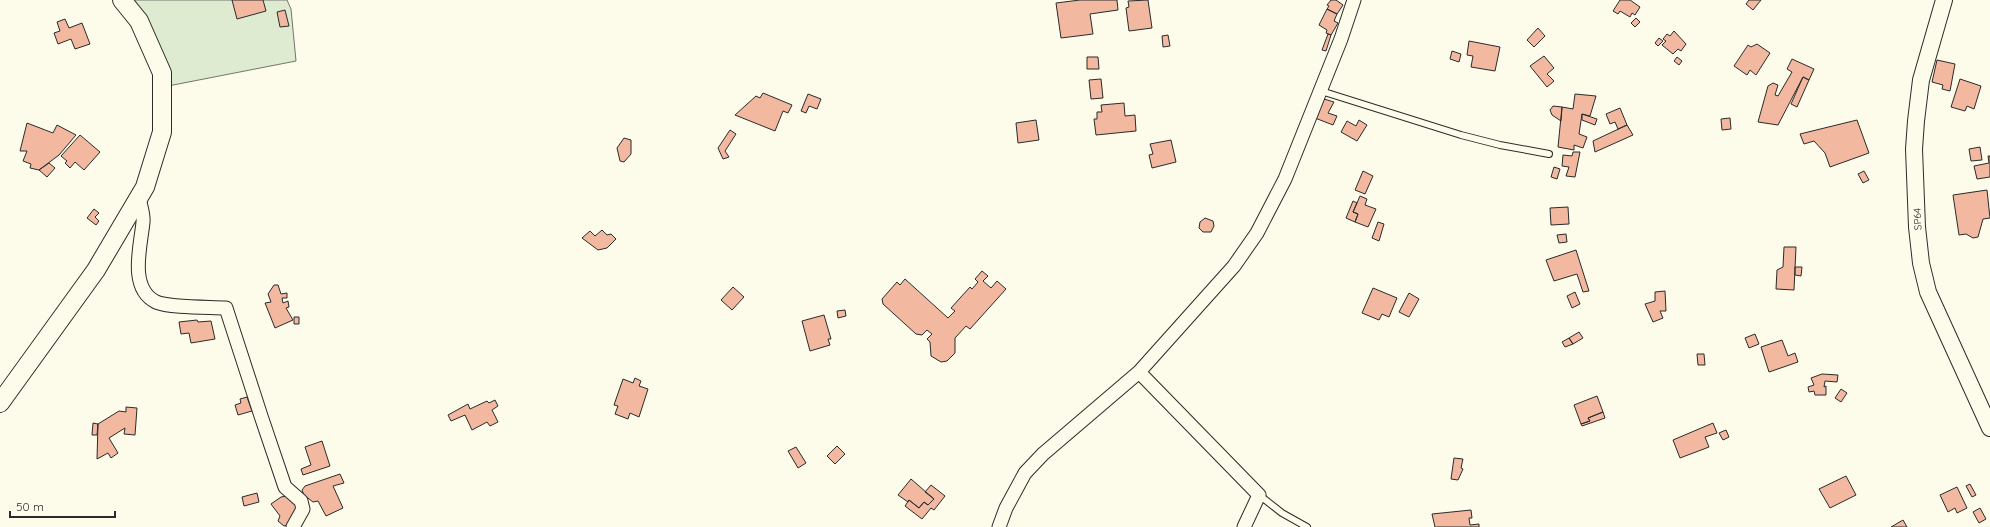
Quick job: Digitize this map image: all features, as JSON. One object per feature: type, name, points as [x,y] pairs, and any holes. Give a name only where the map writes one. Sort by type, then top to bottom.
[{"type":"main road","points":[[0,403],[96,270],[145,187],[162,132],[162,73],[139,21],[122,0]]},
{"type":"street","points":[[999,527],[1006,508],[1024,473],[1043,454],[1139,372],[1234,266],[1257,233],[1285,179],[1321,91],[1354,0]]},
{"type":"street","name":"SP64","points":[[1944,0],[1921,80],[1916,120],[1914,148],[1920,256],[1928,292],[1990,428]]},
{"type":"street","points":[[139,197],[143,220],[138,265],[140,278],[145,292],[156,302],[226,308],[285,487],[301,501],[303,509],[293,527]]},
{"type":"street","points":[[1139,372],[1259,495],[1244,527]]},
{"type":"lane","points":[[1321,91],[1461,135],[1500,145],[1549,154]]},
{"type":"lane","points":[[1259,495],[1282,513],[1307,527]]},
{"type":"green space","points":[[126,0],[287,0],[291,9],[296,61],[168,86]]},
{"type":"building","points":[[232,0],[263,0],[266,11],[237,19]]},
{"type":"building","points":[[1080,0],[1117,0],[1118,10],[1090,14],[1093,34],[1061,38],[1056,3]]},
{"type":"building","points":[[1148,0],[1152,28],[1129,31],[1126,8],[1129,7],[1128,1]]},
{"type":"building","points":[[1331,0],[1336,0],[1343,5],[1337,14],[1327,9],[1329,6],[1327,5]]},
{"type":"building","points":[[1620,0],[1630,0],[1640,7],[1635,15],[1632,13],[1630,17],[1620,11],[1618,14],[1613,11]]},
{"type":"building","points":[[1749,0],[1761,0],[1753,10],[1746,4]]},
{"type":"building","points":[[1327,9],[1337,14],[1334,21],[1338,23],[1331,35],[1326,33],[1327,30],[1319,25]]},
{"type":"building","points":[[285,10],[289,26],[280,27],[277,12]]},
{"type":"building","points":[[1636,18],[1640,22],[1635,27],[1631,23]]},
{"type":"building","points":[[65,19],[69,28],[82,23],[90,44],[75,49],[71,39],[58,44],[54,33],[60,31],[57,22]]},
{"type":"building","points":[[1538,28],[1545,36],[1534,47],[1527,40]]},
{"type":"building","points":[[1674,31],[1686,44],[1681,51],[1678,49],[1673,54],[1662,45],[1666,41],[1663,39],[1667,34],[1670,36]]},
{"type":"building","points":[[1328,34],[1331,35],[1326,51],[1322,50]]},
{"type":"building","points":[[1168,35],[1170,46],[1163,47],[1162,36]]},
{"type":"building","points":[[1659,38],[1663,41],[1658,46],[1655,43]]},
{"type":"building","points":[[1469,41],[1500,47],[1495,71],[1471,67],[1473,56],[1467,55]]},
{"type":"building","points":[[1757,44],[1770,53],[1756,75],[1750,70],[1747,75],[1734,66],[1748,45],[1751,47]]},
{"type":"building","points":[[1452,51],[1461,54],[1459,62],[1450,59]]},
{"type":"building","points":[[1544,56],[1554,68],[1547,74],[1554,81],[1547,87],[1530,66]]},
{"type":"building","points":[[1087,57],[1098,57],[1099,69],[1087,69]]},
{"type":"building","points":[[1677,57],[1682,61],[1679,65],[1674,61]]},
{"type":"building","points":[[1792,59],[1814,69],[1809,80],[1803,77],[1778,125],[1758,122],[1768,86],[1773,83],[1778,85],[1775,95],[1778,96],[1792,72],[1787,69]]},
{"type":"building","points":[[1937,60],[1955,64],[1950,91],[1942,89],[1943,85],[1932,82]]},
{"type":"building","points":[[1803,77],[1809,80],[1797,107],[1791,104]]},
{"type":"building","points":[[1101,79],[1103,98],[1091,99],[1089,80]]},
{"type":"building","points":[[1960,79],[1981,86],[1974,109],[1967,106],[1965,111],[1951,107]]},
{"type":"building","points":[[763,93],[792,105],[788,113],[783,111],[775,131],[735,115],[756,96],[760,98]]},
{"type":"building","points":[[808,94],[821,99],[817,109],[809,106],[806,113],[801,111]]},
{"type":"building","points":[[1575,94],[1596,96],[1590,116],[1582,114],[1579,134],[1587,137],[1583,148],[1574,145],[1574,150],[1558,147],[1562,107],[1573,109]]},
{"type":"building","points":[[1324,99],[1334,102],[1328,113],[1337,116],[1333,125],[1315,118]]},
{"type":"building","points":[[1124,103],[1125,116],[1135,115],[1136,131],[1096,135],[1094,119],[1097,119],[1097,112],[1102,112],[1101,105]]},
{"type":"building","points":[[1553,106],[1562,107],[1561,121],[1552,115],[1550,110]]},
{"type":"building","points":[[1620,108],[1627,125],[1618,129],[1615,122],[1610,124],[1606,114]]},
{"type":"building","points":[[1582,114],[1597,119],[1595,125],[1582,120]]},
{"type":"building","points":[[1730,118],[1731,129],[1722,130],[1721,119]]},
{"type":"building","points":[[1036,120],[1039,140],[1018,143],[1016,123]]},
{"type":"building","points":[[1359,120],[1367,125],[1357,141],[1341,132],[1347,121],[1356,126]]},
{"type":"building","points":[[1857,120],[1869,153],[1830,167],[1825,153],[1814,141],[1804,144],[1800,134]]},
{"type":"building","points":[[27,123],[53,133],[57,125],[76,135],[59,155],[39,170],[30,168],[31,164],[23,161],[27,151],[20,151]]},
{"type":"building","points":[[1627,125],[1633,135],[1595,152],[1593,141]]},
{"type":"building","points":[[730,130],[736,134],[725,151],[729,157],[723,159],[718,148]]},
{"type":"building","points":[[80,135],[100,152],[84,170],[75,162],[70,168],[65,163],[67,161],[61,156]]},
{"type":"building","points":[[624,138],[631,140],[631,154],[624,162],[620,161],[617,148]]},
{"type":"building","points":[[1171,140],[1176,162],[1152,168],[1149,155],[1153,154],[1150,144]]},
{"type":"building","points":[[1980,147],[1982,160],[1971,161],[1969,149]]},
{"type":"building","points":[[1573,152],[1580,152],[1575,177],[1566,176],[1569,167],[1562,166],[1563,155],[1572,156]]},
{"type":"building","points":[[1988,156],[1990,156],[1990,177],[1977,179],[1974,166],[1989,163]]},
{"type":"building","points":[[49,163],[55,168],[47,177],[39,170]]},
{"type":"building","points":[[1554,167],[1560,169],[1557,179],[1551,177]]},
{"type":"building","points":[[1363,171],[1373,176],[1365,194],[1355,190]]},
{"type":"building","points":[[1864,171],[1869,180],[1863,183],[1858,174]]},
{"type":"building","points":[[1987,190],[1990,218],[1983,219],[1978,237],[1973,238],[1966,234],[1959,235],[1953,195]]},
{"type":"building","points":[[1360,196],[1367,199],[1365,205],[1376,209],[1368,227],[1355,222],[1358,214],[1353,212]]},
{"type":"building","points":[[1353,201],[1357,203],[1353,212],[1358,214],[1355,222],[1346,218]]},
{"type":"building","points":[[1568,207],[1569,224],[1551,225],[1550,208]]},
{"type":"building","points":[[94,209],[99,213],[95,217],[99,221],[96,225],[87,218]]},
{"type":"building","points":[[1205,218],[1213,221],[1214,226],[1211,232],[1203,232],[1199,228],[1200,222]]},
{"type":"building","points":[[1378,222],[1384,224],[1379,241],[1372,238]]},
{"type":"building","points":[[602,230],[607,235],[611,234],[616,239],[607,248],[598,250],[582,238],[590,231],[595,236]]},
{"type":"building","points":[[1566,234],[1567,242],[1559,243],[1557,235]]},
{"type":"building","points":[[1784,247],[1796,247],[1794,290],[1776,289],[1777,270],[1783,267]]},
{"type":"building","points":[[1576,250],[1589,291],[1583,292],[1577,274],[1554,281],[1546,260]]},
{"type":"building","points":[[1795,267],[1802,267],[1801,276],[1795,275]]},
{"type":"building","points":[[982,271],[988,276],[983,281],[991,288],[997,281],[1006,289],[970,329],[966,326],[955,338],[955,353],[947,361],[941,362],[931,356],[930,342],[927,339],[932,334],[927,330],[922,335],[916,334],[883,304],[882,299],[897,282],[900,285],[905,279],[948,318],[955,311],[951,308],[970,287],[972,289],[978,282],[975,279]]},
{"type":"building","points":[[274,285],[278,285],[281,294],[287,293],[287,298],[282,298],[283,303],[288,301],[289,307],[286,308],[293,320],[275,328],[265,303],[271,302],[268,294]]},
{"type":"building","points":[[733,287],[744,297],[732,310],[721,300]]},
{"type":"building","points":[[1373,288],[1397,298],[1389,317],[1382,314],[1379,320],[1362,313]]},
{"type":"building","points":[[1665,291],[1666,311],[1660,311],[1663,318],[1653,322],[1645,304],[1655,301],[1655,292]]},
{"type":"building","points":[[1575,292],[1580,304],[1572,308],[1567,296]]},
{"type":"building","points":[[1409,293],[1419,299],[1409,317],[1399,312]]},
{"type":"building","points":[[845,310],[846,316],[838,318],[837,311]]},
{"type":"building","points":[[824,315],[831,339],[828,339],[830,345],[810,351],[802,321]]},
{"type":"building","points":[[294,317],[299,317],[299,324],[294,324]]},
{"type":"building","points":[[197,320],[198,322],[211,321],[215,339],[191,343],[189,333],[181,334],[179,322]]},
{"type":"building","points":[[1579,332],[1583,338],[1573,344],[1569,338]]},
{"type":"building","points":[[1755,334],[1759,344],[1749,348],[1745,338]]},
{"type":"building","points":[[1569,338],[1573,344],[1565,347],[1562,342]]},
{"type":"building","points":[[1782,340],[1788,356],[1795,353],[1798,362],[1769,372],[1761,347]]},
{"type":"building","points":[[1697,354],[1704,354],[1705,365],[1698,365]]},
{"type":"building","points":[[1822,374],[1838,375],[1837,382],[1825,381],[1824,387],[1826,386],[1826,395],[1815,395],[1814,391],[1809,392],[1808,387],[1814,385],[1811,378]]},
{"type":"building","points":[[635,378],[641,381],[639,386],[648,389],[639,417],[630,413],[628,419],[615,414],[618,406],[614,405],[623,379],[633,383]]},
{"type":"building","points":[[1841,389],[1847,393],[1841,402],[1835,398]]},
{"type":"building","points":[[1597,396],[1603,412],[1588,418],[1590,421],[1581,424],[1574,405]]},
{"type":"building","points":[[247,397],[252,411],[238,415],[235,405],[241,403],[240,399]]},
{"type":"building","points":[[495,400],[498,406],[492,410],[498,422],[490,426],[487,422],[472,430],[465,415],[451,421],[448,415],[468,404],[470,409],[487,401],[489,403]]},
{"type":"building","points":[[126,407],[137,408],[135,435],[124,434],[125,428],[109,438],[118,453],[111,458],[108,453],[97,459],[98,424],[119,411],[126,412]]},
{"type":"building","points":[[1603,412],[1605,418],[1582,426],[1581,424],[1590,421],[1588,418]]},
{"type":"building","points":[[93,423],[98,424],[97,435],[92,435]]},
{"type":"building","points":[[1713,423],[1717,433],[1705,437],[1709,447],[1680,458],[1673,440]]},
{"type":"building","points":[[1726,430],[1729,437],[1723,440],[1719,433]]},
{"type":"building","points":[[322,441],[330,466],[303,475],[301,469],[311,465],[305,447]]},
{"type":"building","points":[[837,446],[845,454],[835,464],[827,456]]},
{"type":"building","points":[[796,447],[806,463],[798,468],[788,451]]},
{"type":"building","points":[[1454,458],[1463,459],[1461,468],[1463,469],[1458,480],[1451,479]]},
{"type":"building","points":[[340,474],[344,483],[333,486],[343,508],[326,516],[318,501],[313,502],[304,495],[302,490],[305,486]]},
{"type":"building","points":[[1846,476],[1856,495],[1830,508],[1819,489]]},
{"type":"building","points":[[911,479],[934,499],[928,505],[924,502],[919,508],[909,500],[908,502],[898,495]]},
{"type":"building","points":[[1970,484],[1976,495],[1972,497],[1966,486]]},
{"type":"building","points":[[931,485],[945,496],[934,510],[931,508],[922,519],[905,506],[909,500],[919,508],[924,502],[928,505],[934,499],[925,492]]},
{"type":"building","points":[[1957,487],[1967,508],[1957,513],[1955,508],[1948,512],[1940,495]]},
{"type":"building","points":[[257,493],[259,502],[244,506],[242,497]]},
{"type":"building","points":[[287,496],[298,506],[296,514],[287,525],[284,526],[278,521],[280,516],[271,504],[281,497]]},
{"type":"building","points":[[1980,508],[1986,519],[1979,523],[1973,512]]},
{"type":"building","points":[[1471,510],[1472,518],[1469,518],[1470,525],[1479,524],[1479,527],[1435,527],[1432,514]]},
{"type":"building","points":[[1903,520],[1907,527],[1891,527]]}]
